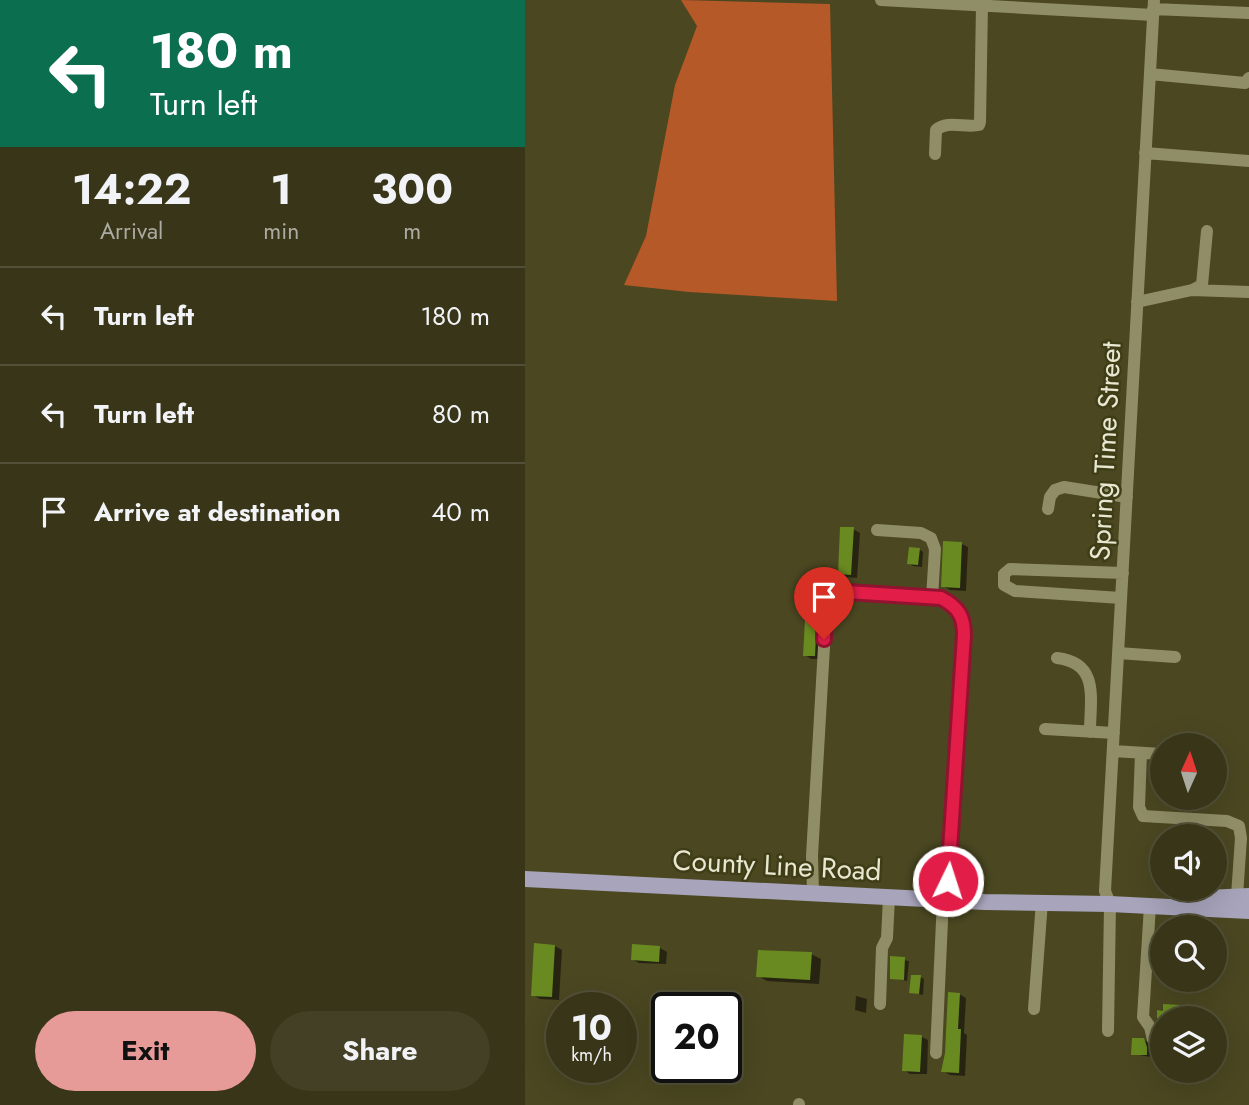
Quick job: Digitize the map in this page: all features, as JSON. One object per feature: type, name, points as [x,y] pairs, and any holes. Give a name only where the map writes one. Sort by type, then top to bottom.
[{"type":"main road","name":"County Line Road","points":[[525,879],[945,900],[1042,901],[1249,911]]},
{"type":"main road","name":"County Line Road","points":[[1110,904],[1243,896]]},
{"type":"street","points":[[881,0],[1249,13]]},
{"type":"street","points":[[935,154],[936,130],[939,127],[973,126],[979,125],[980,122],[982,5]]},
{"type":"street","name":"Spring Time Street","points":[[1108,1031],[1110,904],[1105,891],[1153,8]]},
{"type":"street","points":[[1150,75],[1244,83],[1249,78]]},
{"type":"street","points":[[1145,153],[1249,161]]},
{"type":"street","points":[[1137,302],[1192,290],[1202,285],[1207,231]]},
{"type":"street","points":[[1192,290],[1249,292]]},
{"type":"street","points":[[1048,509],[1055,490],[1064,487],[1127,497]]},
{"type":"street","points":[[877,530],[921,533],[930,538],[935,549],[932,598]]},
{"type":"street","points":[[1121,598],[1014,591],[1004,585],[1004,574],[1010,569],[1123,573]]},
{"type":"street","points":[[813,893],[812,843],[825,612],[829,601],[835,594],[847,592],[941,598],[953,604],[964,622],[957,765],[945,900],[936,1053]]},
{"type":"street","points":[[1118,653],[1175,657]]},
{"type":"street","points":[[1056,657],[1079,664],[1087,673],[1090,682],[1090,732]]},
{"type":"street","points":[[1045,729],[1114,733]]},
{"type":"street","points":[[1113,751],[1150,753]]},
{"type":"street","points":[[1141,753],[1139,807],[1143,816],[1227,821],[1239,826],[1243,896]]},
{"type":"street","points":[[880,1004],[882,948],[887,938],[889,897]]},
{"type":"street","points":[[1034,1009],[1042,901]]},
{"type":"street","points":[[1150,906],[1143,1017],[1150,1027]]},
{"type":"shaded area","points":[[681,0],[830,4],[837,301],[689,292],[624,285],[646,236],[675,85],[697,26]]},
{"type":"building","points":[[840,527],[854,527],[851,575],[838,574]]},
{"type":"building","points":[[943,541],[962,542],[960,588],[941,587]]},
{"type":"building","points":[[909,547],[920,548],[918,565],[907,564]]},
{"type":"building","points":[[806,601],[820,602],[817,611],[815,656],[803,656]]},
{"type":"building","points":[[534,943],[555,945],[552,992],[546,992],[546,997],[531,996]]},
{"type":"building","points":[[632,944],[660,946],[659,962],[631,960]]},
{"type":"building","points":[[758,950],[812,952],[810,980],[756,977]]},
{"type":"building","points":[[890,956],[905,957],[904,980],[890,979]]},
{"type":"building","points":[[911,975],[921,975],[919,994],[909,993]]},
{"type":"building","points":[[948,992],[960,993],[959,1073],[941,1072],[945,1053]]},
{"type":"building","points":[[904,1034],[922,1035],[920,1072],[902,1071]]},
{"type":"building","points":[[1132,1038],[1144,1038],[1147,1055],[1131,1055]]},
{"type":"route","points":[[824,639],[825,612],[835,594],[847,592],[941,598],[953,604],[960,612],[964,622],[964,635],[948,881]]}]
